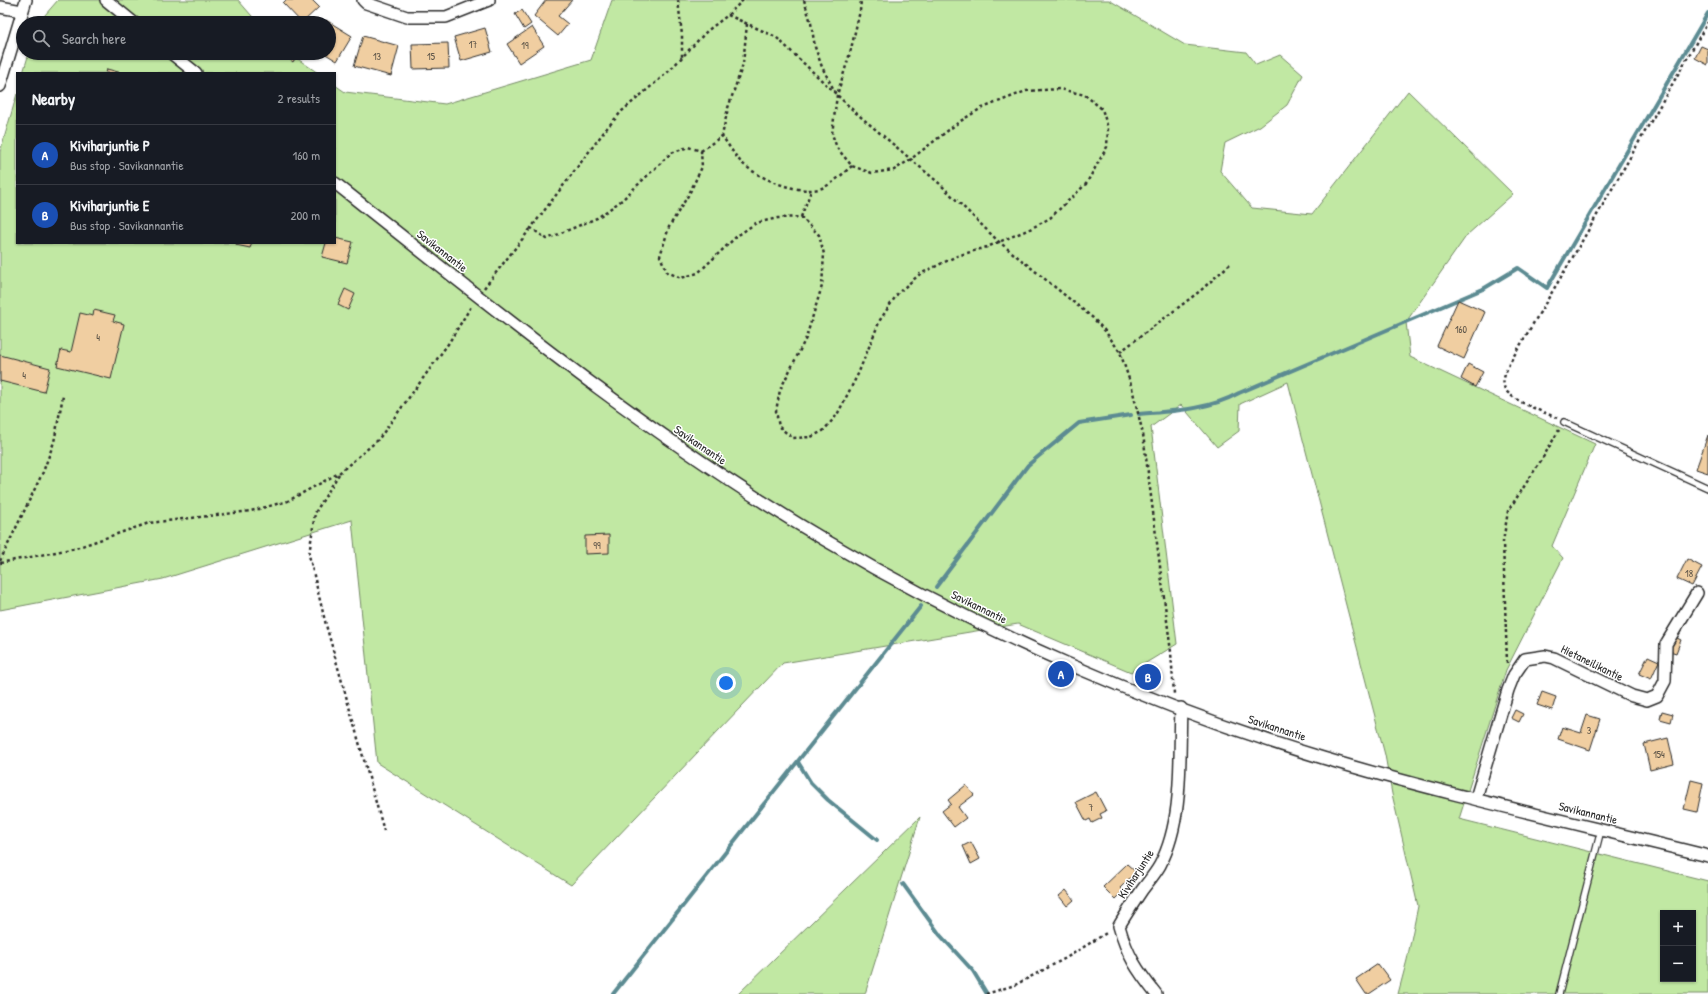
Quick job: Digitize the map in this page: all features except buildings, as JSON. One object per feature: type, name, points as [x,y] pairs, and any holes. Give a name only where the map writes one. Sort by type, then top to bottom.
[{"type":"street","points":[[21,16],[26,0]]},
{"type":"street","points":[[106,0],[125,16]]},
{"type":"street","points":[[363,0],[366,3],[407,17],[446,17],[489,0]]},
{"type":"street","points":[[0,7],[22,11]]},
{"type":"street","points":[[0,86],[16,31]]},
{"type":"street","points":[[180,60],[195,72]]},
{"type":"street","name":"Savikannantie","points":[[336,184],[609,398],[665,437],[750,494],[825,540],[953,609],[1038,650],[1178,707],[1324,758],[1601,830],[1708,856]]},
{"type":"street","name":"Hietaneilikantie","points":[[1476,798],[1508,690],[1514,675],[1525,659],[1545,656],[1554,658],[1632,696],[1647,700],[1657,696],[1665,681],[1666,644],[1698,593]]},
{"type":"street","name":"Kiviharjuntie","points":[[1119,926],[1132,903],[1160,866],[1173,827],[1178,790],[1178,707]]},
{"type":"street","points":[[1119,926],[1126,948],[1135,965],[1156,994]]},
{"type":"lane","points":[[1564,422],[1708,488]]},
{"type":"lane","points":[[1559,994],[1601,830]]},
{"type":"path","points":[[678,0],[682,35],[682,57]]},
{"type":"path","points":[[0,562],[76,548],[150,524],[251,511],[288,501],[340,473],[378,440],[448,344],[478,296],[607,128],[622,111],[668,72],[707,32],[728,15],[743,0]]},
{"type":"path","points":[[804,0],[822,67],[837,95]]},
{"type":"path","points":[[701,151],[702,166],[689,194],[669,227],[660,256],[667,272],[681,278],[698,273],[737,236],[756,223],[778,218],[801,217],[819,235],[824,254],[822,286],[810,326],[780,390],[776,410],[779,428],[793,438],[811,437],[822,431],[837,415],[858,374],[880,320],[898,293],[920,274],[957,256],[987,247],[998,241],[1030,229],[1050,218],[1086,184],[1107,147],[1108,128],[1102,109],[1085,94],[1060,89],[1026,90],[980,109],[959,122],[912,160],[894,170],[872,173],[852,166],[837,148],[832,134],[837,95],[850,53],[860,11],[861,0]]},
{"type":"path","points":[[728,15],[776,37],[855,112],[940,184],[998,241],[1093,318],[1105,331],[1120,352],[1132,388],[1143,434],[1178,707]]},
{"type":"path","points":[[1507,667],[1503,542],[1508,511],[1542,460],[1564,422],[1518,400],[1505,388],[1504,378],[1509,364],[1570,262],[1708,22]]},
{"type":"path","points":[[701,151],[722,136],[728,108],[744,64],[747,24]]},
{"type":"path","points":[[722,136],[741,162],[765,179],[797,188],[811,191],[824,187],[852,166]]},
{"type":"path","points":[[531,228],[547,239],[597,218],[622,200],[671,153],[688,147],[701,151]]},
{"type":"path","points":[[801,217],[811,191]]},
{"type":"path","points":[[1120,352],[1200,291],[1230,264]]},
{"type":"path","points":[[0,562],[43,472],[54,442],[63,396]]},
{"type":"path","points":[[340,473],[314,513],[309,555],[326,625],[384,831]]},
{"type":"path","points":[[986,994],[1015,985],[1066,958],[1119,926]]},
{"type":"green space","points":[[58,0],[238,0],[252,16],[44,16]]},
{"type":"green space","points":[[612,0],[1109,0],[1185,45],[1246,52],[1256,65],[1280,55],[1303,75],[1287,105],[1260,126],[1225,143],[1220,171],[1252,208],[1312,214],[1408,91],[1513,194],[1467,235],[1406,322],[1410,357],[1595,444],[1552,546],[1563,558],[1506,670],[1459,819],[1708,881],[1708,994],[1398,994],[1407,960],[1418,906],[1392,794],[1385,755],[1288,382],[1240,404],[1239,431],[1217,447],[1181,405],[1151,427],[1177,644],[1131,672],[1018,624],[783,663],[571,885],[377,763],[352,520],[163,579],[0,610],[0,152],[16,97],[16,244],[336,244],[336,86],[345,92],[445,104],[591,60]]},
{"type":"green space","points":[[27,60],[299,60],[317,72],[23,72]]},
{"type":"green space","points":[[920,817],[865,994],[738,994]]},
{"type":"waterway","points":[[1139,414],[1190,409],[1227,399],[1483,289],[1518,268],[1547,288],[1708,13]]},
{"type":"waterway","points":[[936,587],[1028,465],[1079,423],[1131,415]]},
{"type":"waterway","points":[[613,994],[921,606]]},
{"type":"waterway","points":[[798,762],[811,783],[828,800],[877,840]]},
{"type":"waterway","points":[[903,884],[940,935],[973,971],[987,994]]},
{"type":"place","name":"Kiviharjuntie P","points":[[1061,674]]},
{"type":"place","name":"Kiviharjuntie E","points":[[1148,677]]}]
